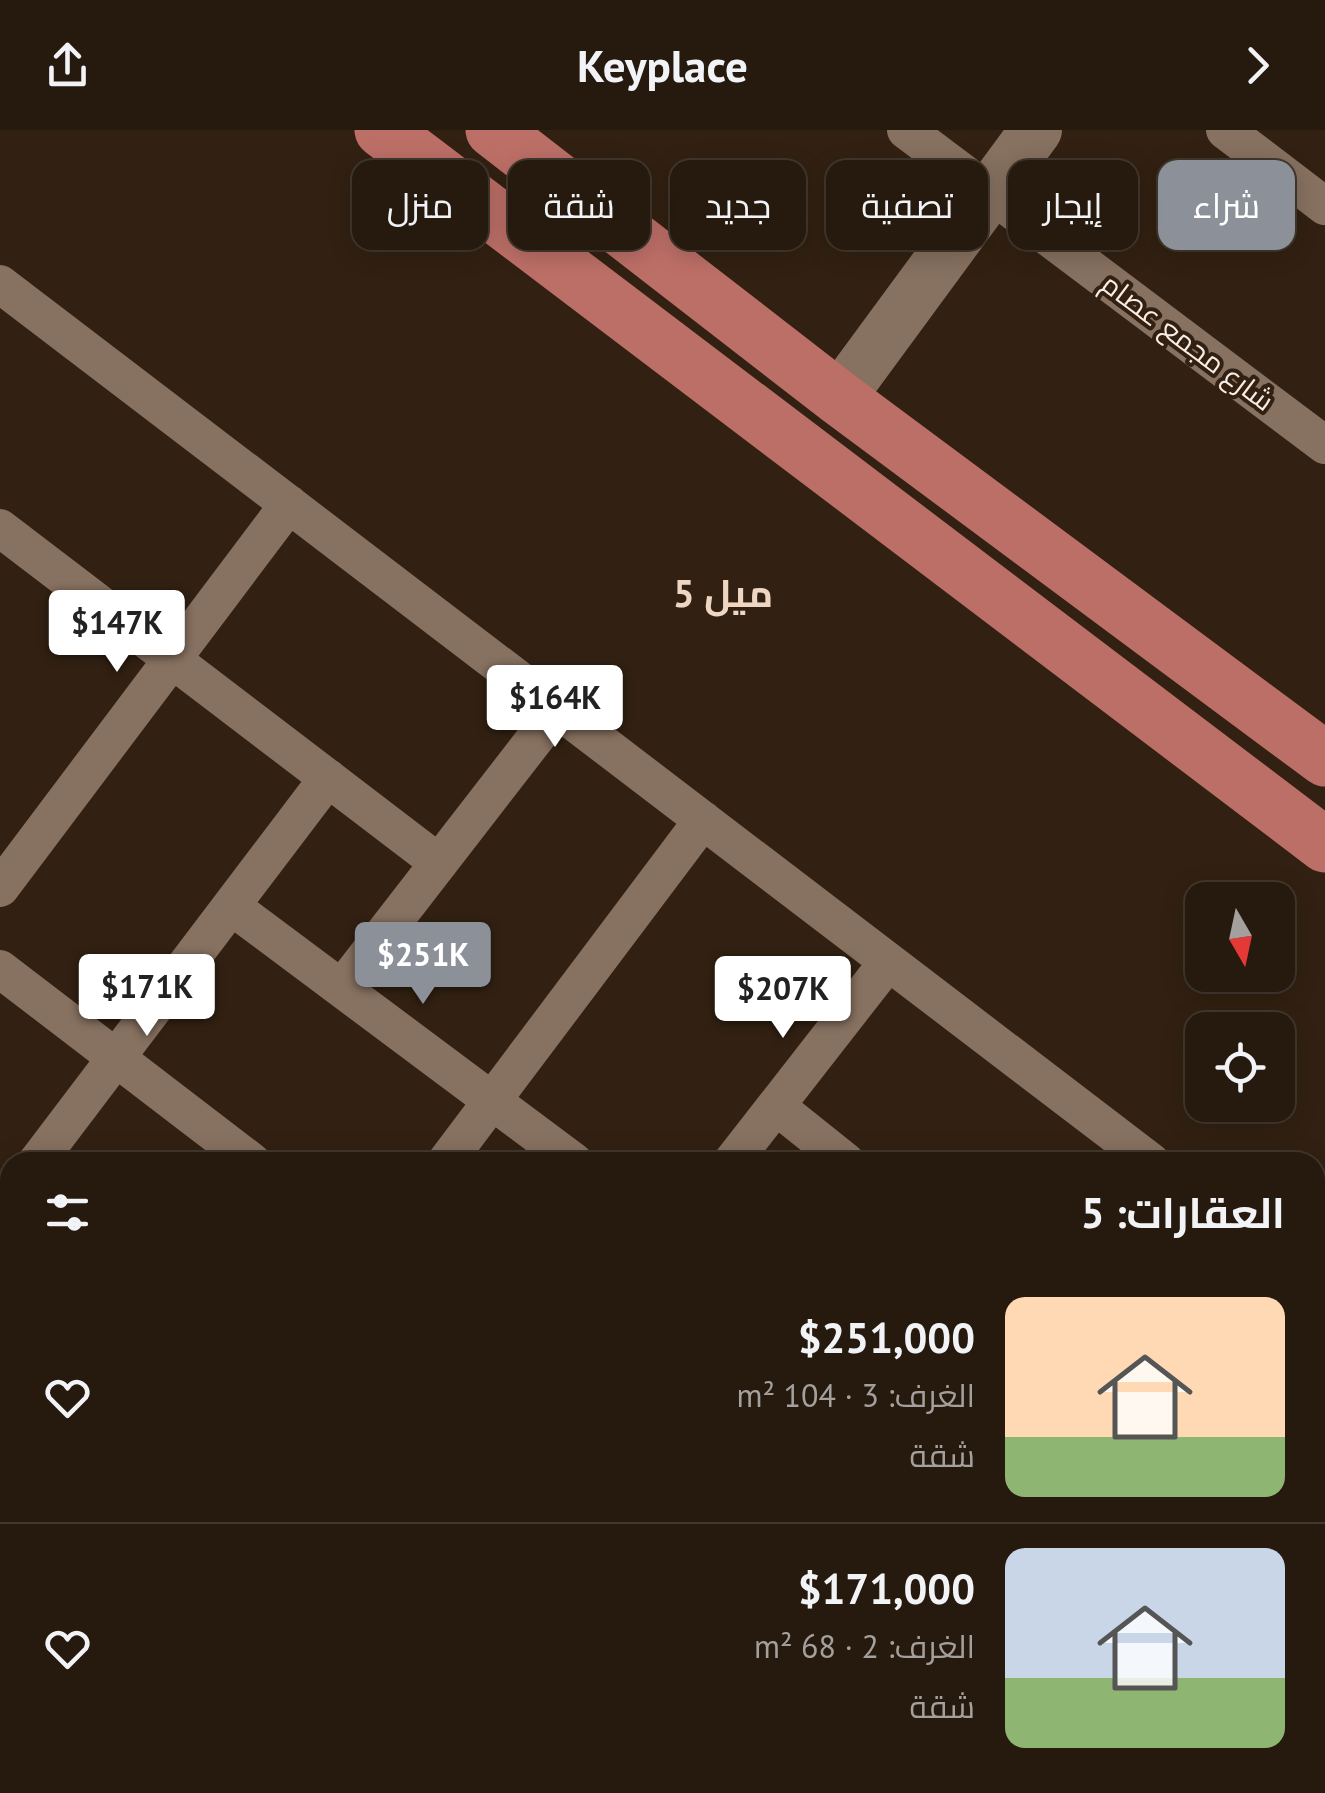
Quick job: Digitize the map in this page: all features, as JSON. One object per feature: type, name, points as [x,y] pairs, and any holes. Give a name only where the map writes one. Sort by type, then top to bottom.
[{"type":"main road","points":[[382,130],[1325,845]]},
{"type":"main road","points":[[493,130],[840,398],[1325,759]]},
{"type":"street","name":"شارع مجمع عصام","points":[[906,130],[1325,445]]},
{"type":"street","points":[[840,398],[1036,130]]},
{"type":"street","points":[[1225,130],[1325,206]]},
{"type":"street","points":[[7,304],[289,504],[888,962],[1126,1152]]},
{"type":"street","points":[[0,888],[289,504]]},
{"type":"street","points":[[4,539],[172,659],[439,863]]},
{"type":"street","points":[[342,988],[558,709]]},
{"type":"street","points":[[46,1152],[328,778]]},
{"type":"street","points":[[454,1152],[702,820]]},
{"type":"street","points":[[232,906],[560,1152]]},
{"type":"street","points":[[740,1152],[888,962]]},
{"type":"street","points":[[0,970],[239,1152]]},
{"type":"street","points":[[776,1106],[834,1152]]},
{"type":"district","name":"5 ميل","points":[[723,594]]}]
